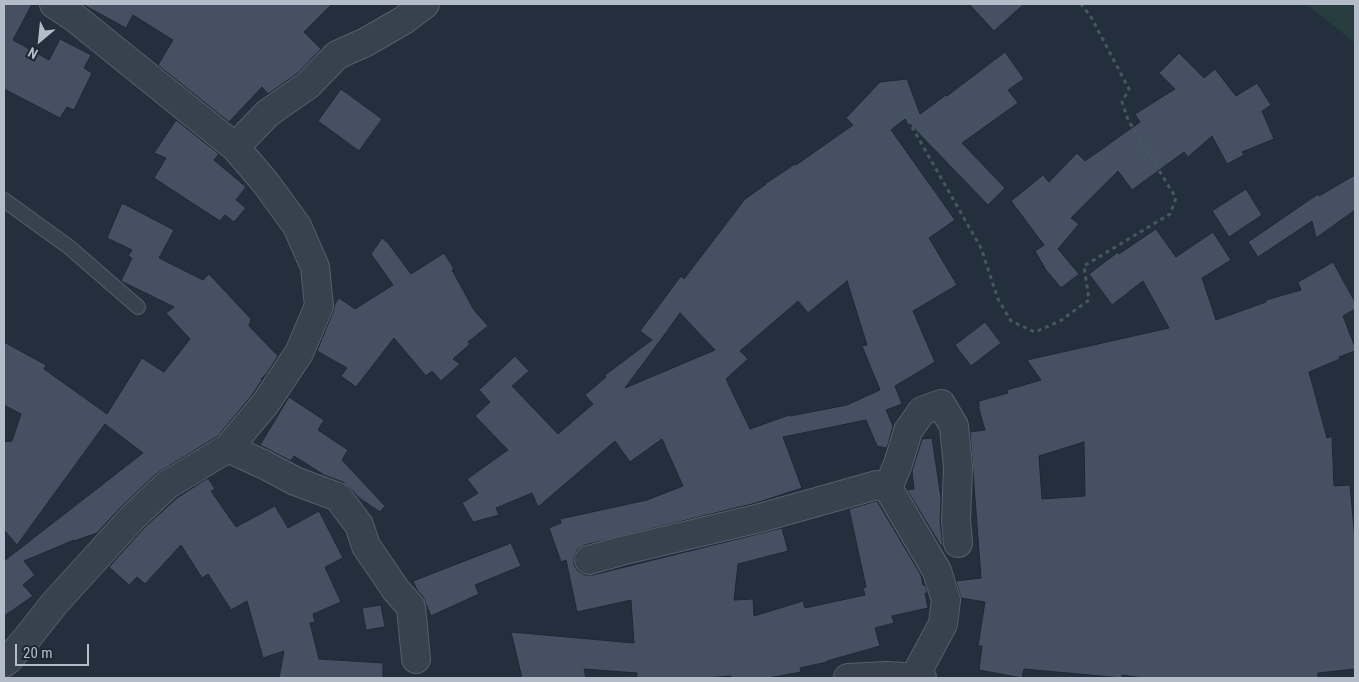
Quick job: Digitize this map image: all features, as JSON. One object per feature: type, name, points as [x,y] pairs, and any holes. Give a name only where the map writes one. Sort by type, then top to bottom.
[{"type":"street","points":[[235,146],[268,113],[308,85],[336,55],[373,38],[404,20],[425,4]]},
{"type":"street","points":[[4,663],[28,638],[54,604],[133,517],[166,485],[228,448],[266,404],[298,353],[319,306],[315,267],[297,226],[265,182],[235,146],[71,8]]},
{"type":"street","points":[[888,488],[908,431],[922,411],[941,404],[954,426],[958,467],[956,520],[958,543]]},
{"type":"street","points":[[228,448],[295,480],[338,497],[358,525],[366,546],[396,590],[411,607],[416,659]]},
{"type":"street","points":[[589,560],[760,518],[877,485],[888,488],[906,515],[937,571],[946,600],[943,624],[918,678],[887,676],[848,678]]},
{"type":"lane","points":[[4,200],[69,247],[138,307]]},
{"type":"path","points":[[904,113],[981,248],[998,299],[1010,321],[1035,332],[1060,321],[1089,300],[1084,266],[1170,214],[1176,198],[1128,120],[1122,102],[1129,89],[1091,17],[1081,4]]},
{"type":"green space","points":[[1306,4],[1355,4],[1355,43]]},
{"type":"building","points":[[4,4],[32,4],[13,40],[49,60],[60,39],[91,55],[84,68],[92,73],[74,110],[67,107],[60,118],[4,89]]},
{"type":"building","points":[[82,4],[332,4],[304,32],[321,49],[298,73],[268,94],[262,87],[229,122],[158,65],[173,40],[133,15],[126,28]]},
{"type":"building","points":[[969,4],[1024,4],[994,31]]},
{"type":"building","points":[[1005,52],[1024,79],[1008,90],[1018,103],[962,143],[1005,188],[988,205],[905,119],[891,130],[955,220],[929,238],[957,285],[913,311],[935,362],[895,386],[902,404],[886,410],[893,426],[887,448],[877,446],[866,420],[783,437],[802,488],[756,503],[585,545],[578,549],[574,557],[574,565],[578,571],[585,575],[593,575],[782,528],[788,551],[738,564],[734,600],[753,599],[754,616],[803,601],[805,608],[865,595],[863,588],[866,587],[849,509],[877,501],[921,575],[923,585],[925,585],[928,593],[925,593],[928,608],[892,616],[894,623],[875,628],[880,646],[800,668],[801,672],[768,678],[731,678],[731,676],[637,678],[637,673],[584,669],[586,678],[522,678],[511,632],[634,643],[631,600],[577,612],[566,560],[561,562],[549,528],[561,523],[560,519],[647,500],[683,486],[662,439],[630,462],[615,441],[538,507],[532,493],[496,508],[499,515],[473,522],[462,503],[478,493],[467,479],[508,450],[475,416],[490,402],[479,390],[515,356],[529,371],[512,386],[558,434],[593,404],[585,395],[606,377],[605,375],[652,340],[640,331],[681,276],[684,279],[745,199],[853,125],[846,118],[880,82],[907,79],[920,114]],"holes":[[[847,281],[867,345],[862,346],[880,390],[847,405],[789,415],[750,429],[726,379],[748,359],[740,351],[798,301],[808,313]],[[680,313],[715,350],[625,388],[662,338]]]},
{"type":"building","points":[[1179,53],[1204,78],[1215,69],[1236,96],[1257,83],[1271,105],[1262,111],[1274,139],[1242,152],[1244,155],[1227,164],[1212,136],[1188,157],[1184,152],[1132,190],[1118,171],[1071,218],[1079,224],[1058,249],[1079,274],[1061,288],[1046,270],[1035,251],[1044,245],[1011,201],[1043,175],[1049,182],[1077,153],[1085,161],[1140,122],[1135,114],[1175,89],[1159,73]]},
{"type":"building","points":[[341,89],[382,119],[359,151],[318,121]]},
{"type":"building","points":[[176,120],[219,154],[214,160],[246,187],[236,200],[246,208],[234,222],[225,215],[220,221],[154,178],[166,158],[154,153]]},
{"type":"building","points":[[1355,175],[1355,210],[1316,238],[1312,221],[1258,257],[1248,242],[1318,194],[1319,196]]},
{"type":"building","points":[[1246,189],[1262,215],[1229,237],[1212,211]]},
{"type":"building","points":[[122,203],[174,230],[159,258],[203,280],[209,274],[251,319],[249,326],[278,356],[252,395],[218,436],[156,474],[97,533],[74,540],[24,561],[35,575],[23,585],[33,596],[4,616],[4,561],[143,453],[105,424],[17,545],[4,530],[4,442],[12,441],[21,414],[4,405],[4,342],[46,365],[44,369],[107,414],[142,358],[164,372],[190,339],[166,313],[174,307],[121,281],[132,258],[128,256],[132,250],[107,238]]},
{"type":"building","points":[[1156,229],[1176,257],[1213,232],[1231,260],[1202,278],[1216,320],[1266,302],[1266,300],[1301,290],[1298,282],[1333,262],[1355,302],[1355,309],[1343,316],[1355,351],[1309,372],[1327,438],[1332,436],[1334,486],[1350,485],[1355,541],[1355,669],[1318,673],[1318,678],[1144,678],[1122,675],[1122,678],[1024,669],[1022,678],[979,670],[982,646],[978,646],[985,602],[961,598],[956,581],[981,578],[970,432],[985,430],[979,409],[979,401],[1008,393],[1007,390],[1041,380],[1027,360],[1169,328],[1143,281],[1112,305],[1089,274],[1118,252],[1119,254]],"holes":[[[1084,442],[1085,496],[1042,499],[1039,456]]]},
{"type":"building","points":[[382,238],[388,243],[411,274],[444,253],[474,310],[488,326],[468,342],[470,344],[453,359],[460,364],[441,381],[432,371],[426,376],[394,338],[356,387],[341,376],[347,368],[317,351],[339,298],[355,309],[393,285],[371,254]]},
{"type":"building","points":[[985,322],[1001,343],[971,366],[955,345]]},
{"type":"building","points":[[289,397],[324,420],[318,430],[348,450],[342,460],[385,506],[380,512],[358,497],[343,482],[324,475],[294,456],[291,461],[260,445]]},
{"type":"building","points":[[932,438],[941,498],[940,521],[943,546],[941,546],[907,490],[914,489],[912,471],[922,439]]},
{"type":"building","points":[[208,478],[215,489],[211,491],[236,527],[275,506],[288,528],[319,511],[343,558],[325,567],[341,602],[313,614],[315,622],[310,623],[319,659],[383,663],[383,678],[279,678],[284,651],[263,658],[247,601],[231,610],[208,574],[202,578],[181,545],[145,584],[137,577],[129,585],[109,567],[144,528],[177,498]]},
{"type":"building","points":[[511,543],[521,566],[475,585],[479,594],[431,616],[423,597],[413,581]]},
{"type":"building","points":[[381,605],[385,627],[366,630],[362,608]]}]
